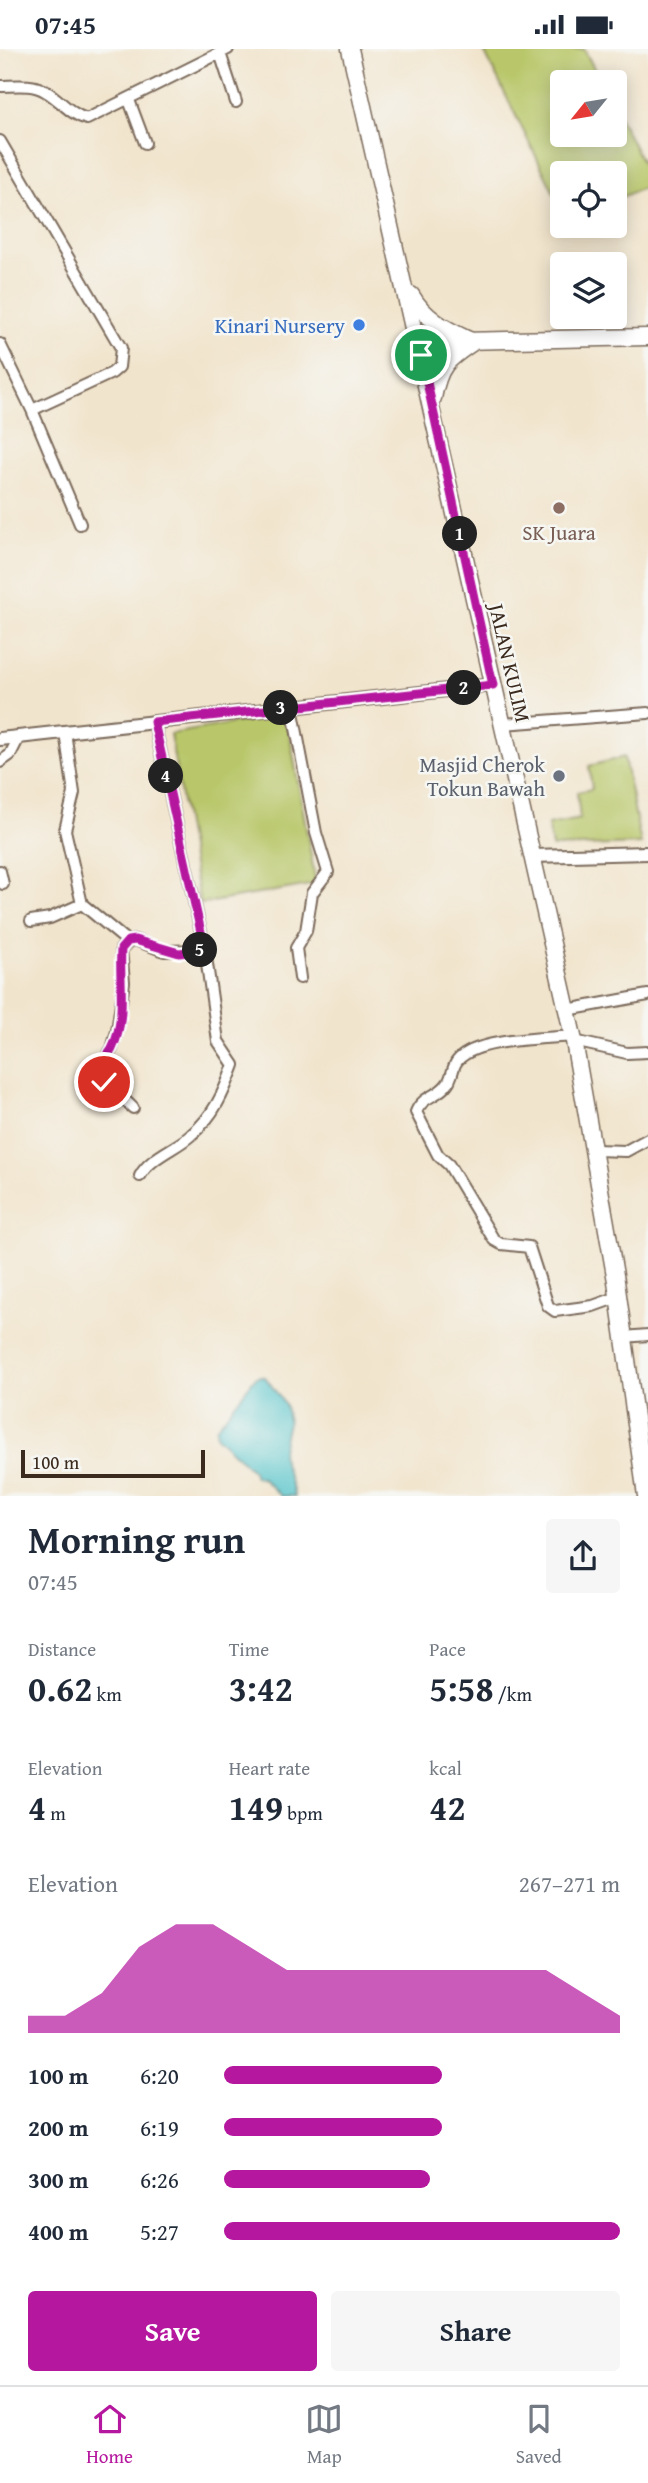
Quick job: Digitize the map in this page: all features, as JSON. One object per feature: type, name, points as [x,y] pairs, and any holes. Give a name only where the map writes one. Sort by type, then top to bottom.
[{"type":"main road","name":"JALAN KULIM","points":[[350,49],[406,286],[573,1038],[595,1150],[646,1496]]},
{"type":"main road","points":[[406,286],[418,307],[436,324],[473,342]]},
{"type":"main road","points":[[418,342],[648,337]]},
{"type":"main road","points":[[432,404],[438,372],[451,357],[473,342]]},
{"type":"street","points":[[0,86],[35,87],[45,91],[78,117],[86,119],[224,51],[236,102]]},
{"type":"street","points":[[129,100],[145,143]]},
{"type":"street","points":[[0,141],[121,348],[119,367],[112,373],[32,410]]},
{"type":"street","points":[[0,344],[32,410],[80,524]]},
{"type":"street","points":[[0,739],[493,685]]},
{"type":"street","points":[[292,707],[316,833],[328,872],[312,893],[306,930],[296,948],[300,978]]},
{"type":"street","points":[[503,724],[648,713]]},
{"type":"street","points":[[140,1176],[144,1169],[191,1136],[208,1118],[224,1091],[234,1065],[218,1041],[205,950],[154,722]]},
{"type":"street","points":[[65,732],[74,793],[65,830],[82,904],[128,941]]},
{"type":"street","points":[[0,762],[10,755],[19,737]]},
{"type":"street","points":[[532,856],[648,853]]},
{"type":"street","points":[[0,871],[4,884]]},
{"type":"street","points":[[31,921],[50,918],[82,904]]},
{"type":"street","points":[[132,1108],[96,1072],[112,1049],[117,1031],[124,982],[121,949],[128,941],[135,940],[179,953],[205,950]]},
{"type":"street","points":[[567,1010],[648,995]]},
{"type":"street","points":[[618,1297],[593,1306],[555,1311],[548,1306],[529,1247],[502,1244],[494,1240],[449,1165],[438,1155],[416,1112],[420,1103],[447,1085],[456,1061],[468,1050],[491,1044],[573,1038],[627,1053],[648,1052]]},
{"type":"street","points":[[595,1150],[626,1151],[648,1139]]},
{"type":"street","points":[[624,1337],[648,1335]]},
{"type":"green space","points":[[483,49],[584,49],[595,70],[550,70],[550,147],[627,147],[627,133],[648,174],[648,186],[627,195],[627,161],[550,161],[550,185]]},
{"type":"green space","points":[[286,714],[316,884],[200,904],[170,734]]},
{"type":"green space","points":[[624,757],[641,844],[552,847],[548,825],[580,819],[577,792],[592,789],[589,766]]},
{"type":"water","points":[[256,1377],[266,1378],[285,1405],[288,1422],[281,1454],[295,1496],[281,1496],[262,1478],[255,1477],[253,1471],[217,1437],[216,1428]]},
{"type":"place","name":"Kinari Nursery","points":[[359,325]]},
{"type":"place","name":"SK Juara","points":[[559,508]]},
{"type":"place","name":"Masjid Cherok Tokun Bawah","points":[[559,776]]},
{"type":"route","points":[[104,1082],[96,1072],[112,1049],[117,1031],[124,982],[120,964],[121,949],[128,941],[135,940],[164,951],[179,953],[205,950],[154,722],[493,685],[421,355]]}]
